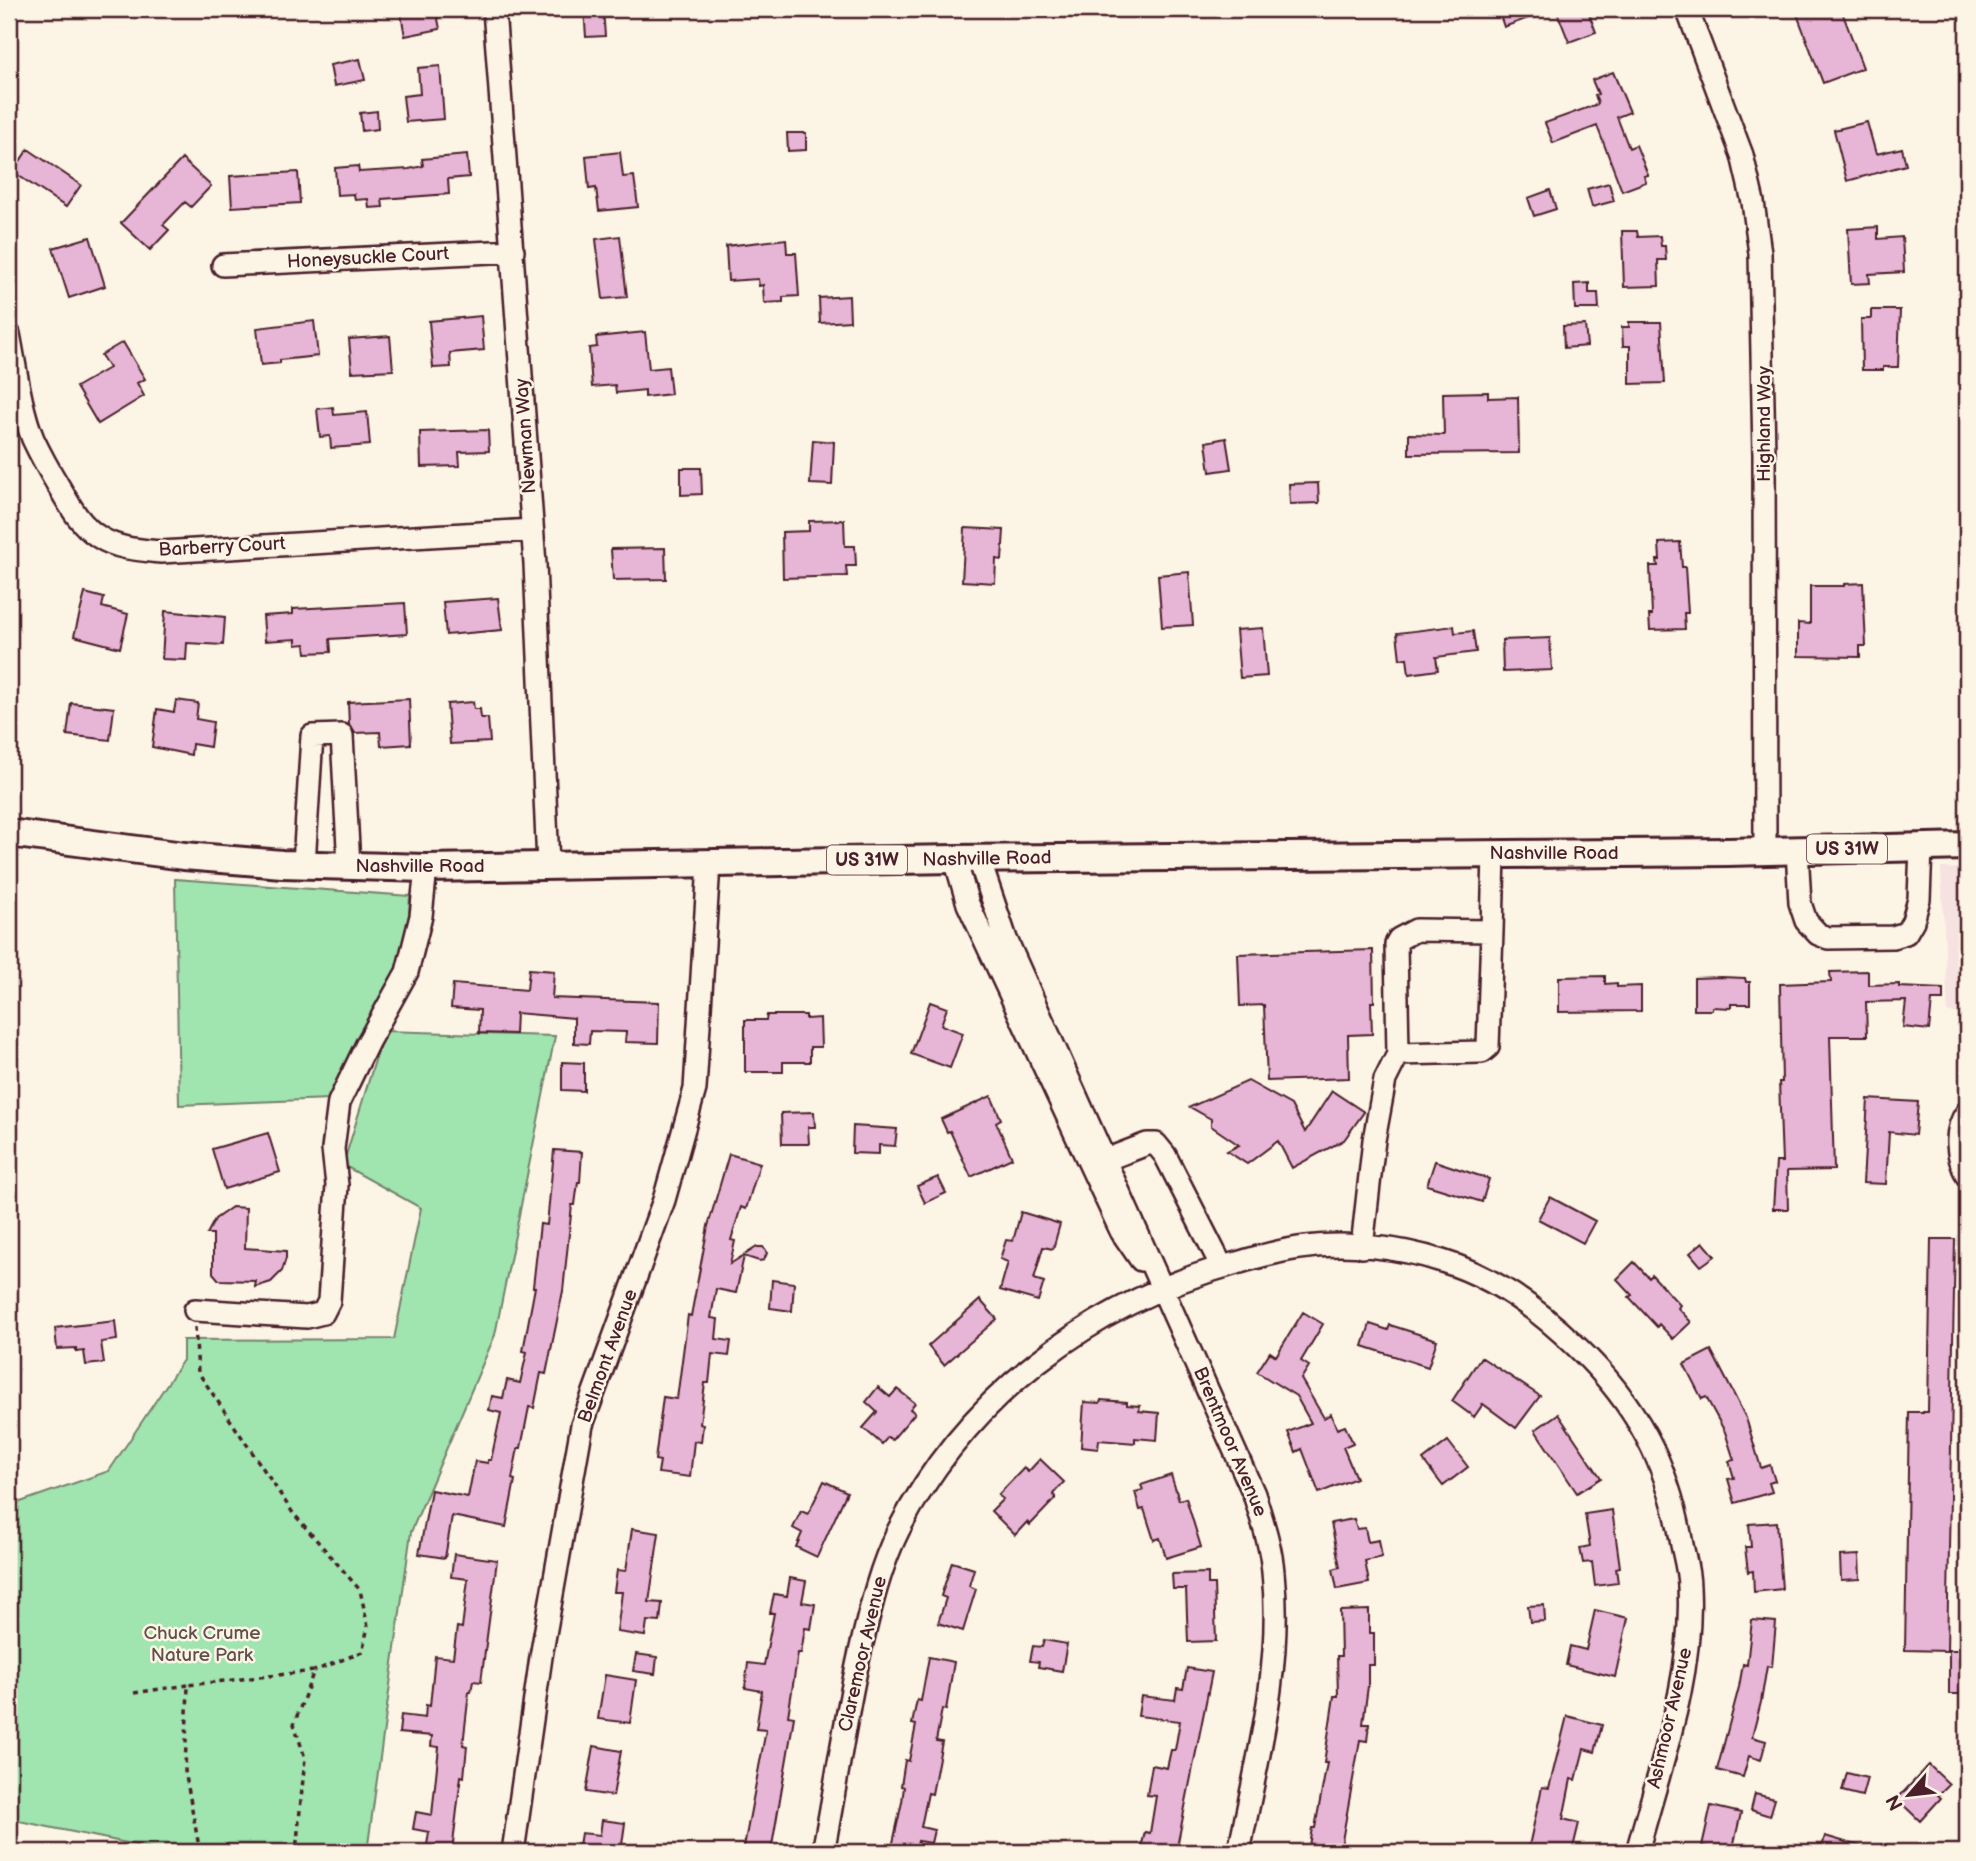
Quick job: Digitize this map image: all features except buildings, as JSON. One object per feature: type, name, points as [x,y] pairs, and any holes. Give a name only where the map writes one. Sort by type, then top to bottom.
[{"type":"main road","name":"Nashville Road","points":[[9,833],[184,856],[426,868],[1921,847],[1967,850]]},
{"type":"street","name":"Newman Way","points":[[494,9],[532,530],[548,865]]},
{"type":"street","name":"Highland Way","points":[[1687,9],[1742,155],[1753,202],[1760,253],[1764,441],[1765,850]]},
{"type":"street","name":"Honeysuckle Court","points":[[223,265],[513,251]]},
{"type":"street","name":"Barberry Court","points":[[9,334],[23,409],[45,463],[72,510],[86,527],[116,545],[161,552],[532,530]]},
{"type":"street","points":[[304,864],[312,736],[342,735],[349,866]]},
{"type":"street","points":[[1797,850],[1800,903],[1806,921],[1818,934],[1828,938],[1893,937],[1906,933],[1913,921],[1919,899],[1921,847]]},
{"type":"street","points":[[1398,1055],[1482,1052],[1488,1047],[1494,853]]},
{"type":"street","name":"Brentmoor Avenue","points":[[967,859],[1006,939],[1098,1163],[1163,1286],[1255,1494],[1266,1531],[1273,1569],[1276,1647],[1272,1688],[1238,1852]]},
{"type":"street","name":"Belmont Avenue","points":[[513,1852],[541,1657],[582,1425],[664,1200],[695,1089],[709,864]]},
{"type":"street","points":[[195,1310],[307,1317],[323,1313],[329,1301],[337,1185],[333,1149],[339,1102],[368,1042],[407,972],[421,916],[426,868]]},
{"type":"street","points":[[1363,1247],[1374,1140],[1385,1080],[1398,1055],[1396,944],[1399,939],[1416,930],[1492,931]]},
{"type":"street","points":[[1967,1112],[1959,1128],[1958,1139],[1959,1156],[1967,1176]]},
{"type":"street","points":[[1098,1163],[1147,1144],[1156,1144],[1165,1155],[1222,1267]]},
{"type":"street","name":"Ashmoor Avenue","points":[[1163,1286],[1222,1267],[1301,1247],[1392,1249],[1445,1261],[1502,1287],[1550,1321],[1595,1363],[1632,1410],[1661,1463],[1678,1522],[1689,1585],[1687,1654],[1672,1725],[1637,1852]]},
{"type":"street","name":"Claremoor Avenue","points":[[823,1852],[870,1607],[882,1568],[919,1495],[938,1465],[964,1434],[1006,1389],[1041,1358],[1092,1323],[1163,1286]]},
{"type":"path","points":[[134,1693],[314,1671],[362,1652],[368,1627],[360,1590],[293,1513],[198,1372],[195,1310]]},
{"type":"path","points":[[296,1852],[305,1758],[294,1724],[314,1671]]},
{"type":"path","points":[[188,1685],[185,1771],[200,1852]]},
{"type":"shaded area","points":[[1941,868],[1967,869],[1967,1012],[1948,1013]]},
{"type":"green space","points":[[175,879],[410,896],[407,948],[330,1099],[179,1105]]},
{"type":"green space","name":"Chuck Crume Nature Park","points":[[384,1031],[555,1036],[495,1335],[411,1532],[367,1852],[162,1852],[9,1819],[9,1506],[109,1471],[183,1360],[183,1340],[394,1339],[421,1208],[343,1165]]}]
